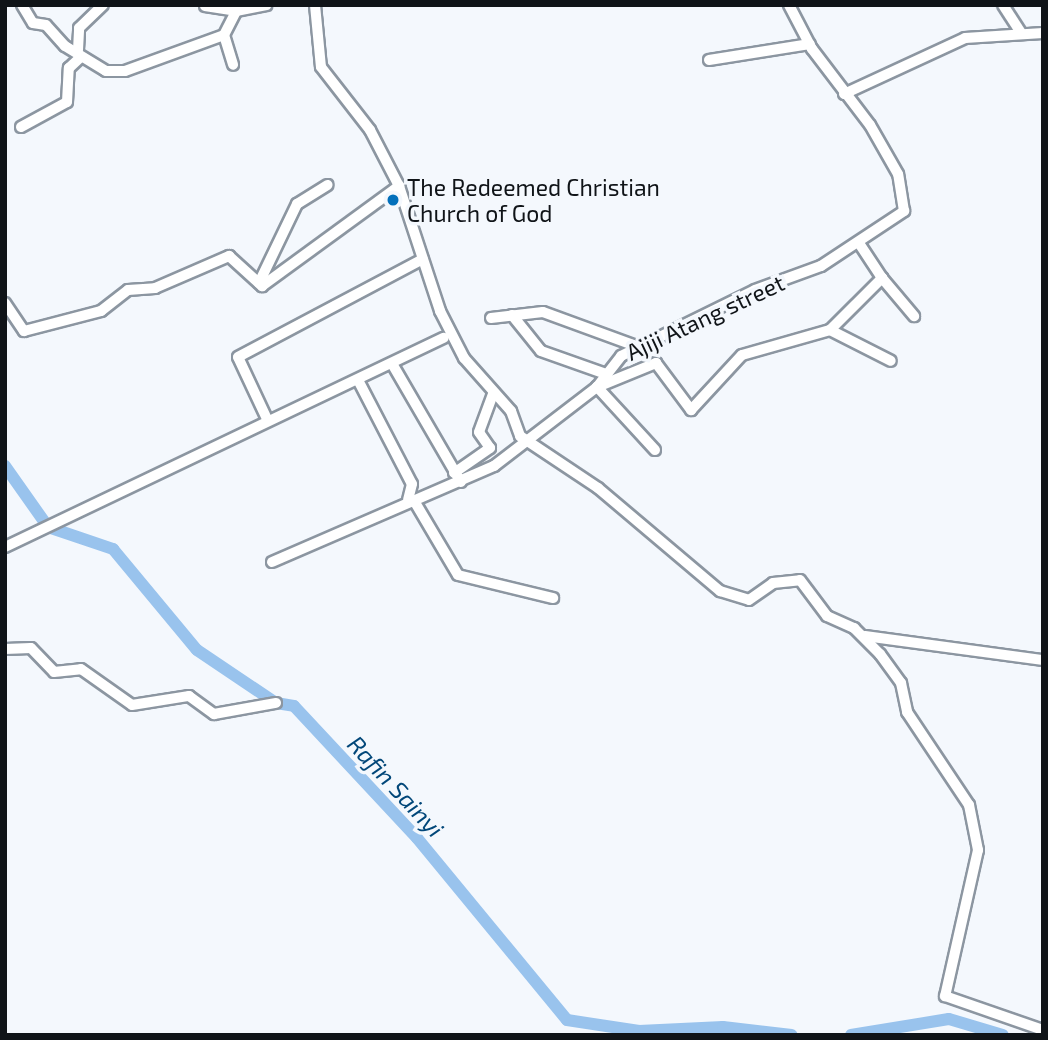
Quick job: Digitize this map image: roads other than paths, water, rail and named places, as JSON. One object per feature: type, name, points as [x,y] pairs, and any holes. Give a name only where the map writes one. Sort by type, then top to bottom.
[{"type":"street","points":[[22,5],[33,23],[46,25],[95,69],[125,71],[225,35]]},
{"type":"street","points":[[21,127],[67,102],[69,68],[79,53],[79,27],[103,5]]},
{"type":"street","points":[[205,6],[236,11],[267,5]]},
{"type":"street","points":[[315,5],[321,67],[370,130],[399,186],[453,337],[493,394],[511,411],[520,436],[530,439],[720,591],[749,600],[774,583],[800,580],[827,616],[865,636],[1043,660]]},
{"type":"street","name":"Ajiji Atang street","points":[[272,562],[461,482],[530,439],[597,387],[603,373],[646,345],[859,243],[904,211],[905,199],[870,125],[810,44],[789,5]]},
{"type":"street","points":[[1003,5],[1020,31]]},
{"type":"street","points":[[233,65],[225,35],[236,11]]},
{"type":"street","points":[[844,93],[965,38],[1020,31],[1043,33]]},
{"type":"street","points":[[709,60],[810,44]]},
{"type":"street","points":[[259,283],[297,204],[328,185]]},
{"type":"street","points":[[259,283],[277,279],[399,186]]},
{"type":"street","points":[[859,243],[882,278],[914,316]]},
{"type":"street","points":[[5,303],[24,331],[102,311],[128,290],[155,288],[229,256],[259,283]]},
{"type":"street","points":[[267,419],[238,357],[423,259]]},
{"type":"street","points":[[655,450],[597,387],[656,363],[691,410],[742,355],[830,330],[882,278]]},
{"type":"street","points":[[491,318],[543,312],[610,333],[626,348],[646,345]]},
{"type":"street","points":[[512,315],[541,351],[603,373]]},
{"type":"street","points":[[830,330],[891,361]]},
{"type":"street","points":[[5,547],[267,419],[289,415],[358,380],[394,367],[444,338]]},
{"type":"street","points":[[394,367],[457,467],[461,482]]},
{"type":"street","points":[[358,380],[412,484],[412,502],[458,575],[553,598]]},
{"type":"street","points":[[446,488],[457,467],[490,447],[479,432],[493,394]]},
{"type":"street","points":[[865,636],[901,683],[907,712],[969,805],[978,850],[946,996],[1043,1031]]},
{"type":"street","points":[[5,649],[31,648],[54,672],[81,669],[132,705],[189,696],[214,714],[276,702]]},
{"type":"waterway","name":"Rafin Sainyi","points":[[5,466],[48,527],[113,549],[197,650],[276,703],[294,706],[417,838],[567,1020],[639,1031],[723,1027],[792,1035]]},
{"type":"waterway","name":"Rafin Sainyi","points":[[851,1035],[949,1019],[1003,1035]]},
{"type":"place","name":"The Redeemed Christian Church of God","points":[[393,200]]}]
